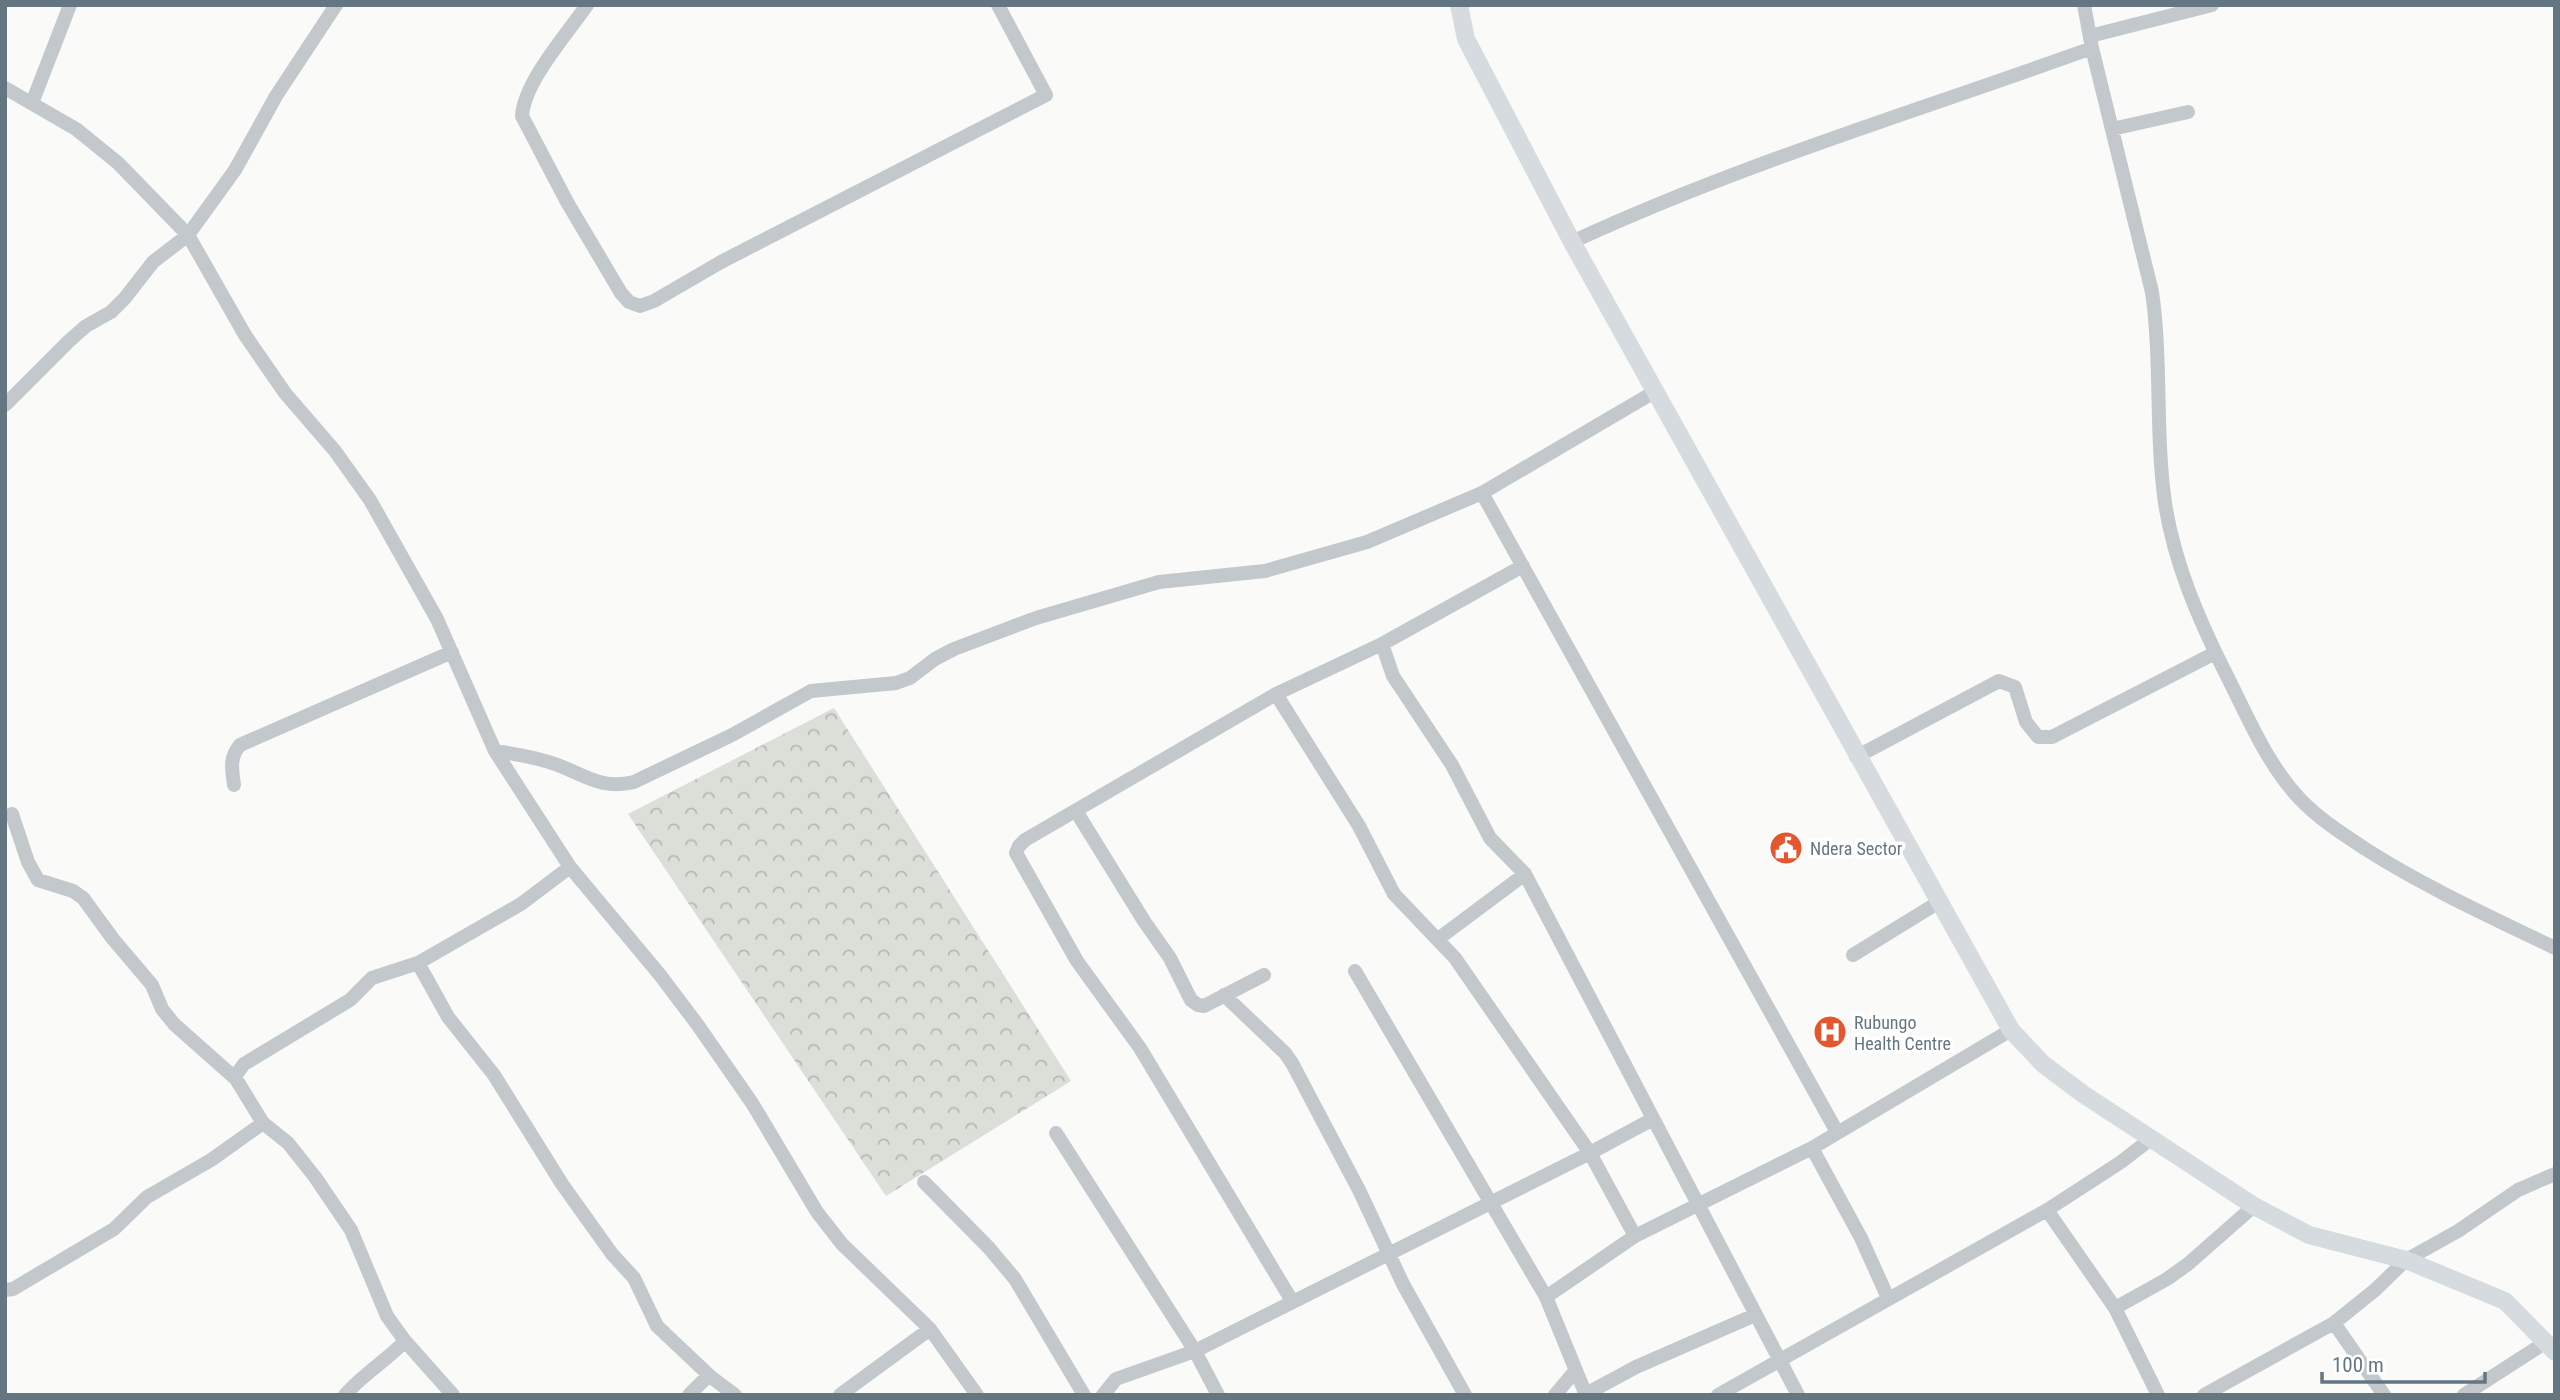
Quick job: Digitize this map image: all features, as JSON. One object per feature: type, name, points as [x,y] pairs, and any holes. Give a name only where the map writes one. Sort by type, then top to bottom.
[{"type":"main road","points":[[1459,5],[1466,39],[1572,242],[1856,757],[2011,1030],[2043,1063],[2083,1094],[2254,1206],[2309,1235],[2406,1260],[2505,1301],[2550,1347]]},
{"type":"street","points":[[32,103],[70,5]]},
{"type":"street","points":[[5,405],[78,334],[111,312],[153,262],[188,235],[235,170],[276,96],[336,5]]},
{"type":"street","points":[[587,5],[534,81],[523,102],[522,116],[567,202],[621,293],[629,302],[640,306],[1046,96],[998,5]]},
{"type":"street","points":[[2084,5],[2153,300],[2158,426],[2165,502],[2173,545],[2185,582],[2215,653],[2262,746],[2300,799],[2351,840],[2401,871],[2555,948]]},
{"type":"street","points":[[1572,242],[1668,199],[1859,129],[1940,103],[2091,42],[2212,5]]},
{"type":"street","points":[[5,88],[76,129],[118,163],[188,235],[245,335],[285,393],[335,451],[370,500],[437,619],[495,751],[570,867],[697,1024],[752,1103],[817,1212],[842,1244],[930,1329],[977,1395]]},
{"type":"street","points":[[2112,129],[2188,112]]},
{"type":"street","points":[[495,751],[530,756],[606,785],[619,786],[635,782],[732,735],[811,691],[896,683],[910,678],[935,659],[954,649],[1036,618],[1159,582],[1265,571],[1367,542],[1482,492],[1656,391]]},
{"type":"street","points":[[1482,492],[1836,1132]]},
{"type":"street","points":[[1292,1301],[1140,1048],[1077,961],[1016,853],[1025,840],[1276,694],[1382,644],[1523,566]]},
{"type":"street","points":[[1382,644],[1393,676],[1452,765],[1490,838],[1525,874],[1798,1395]]},
{"type":"street","points":[[234,785],[233,753],[240,745],[453,652]]},
{"type":"street","points":[[1856,757],[1999,681],[2015,687],[2026,722],[2038,737],[2052,737],[2215,653]]},
{"type":"street","points":[[1276,694],[1360,826],[1394,894],[1455,958],[1590,1153],[1635,1236]]},
{"type":"street","points":[[1076,811],[1170,958],[1191,1000],[1205,1006],[1264,975]]},
{"type":"street","points":[[12,814],[28,862],[38,880],[73,891],[83,898],[152,985],[162,1009],[174,1024],[236,1079],[264,1123],[288,1143],[315,1177],[351,1230],[387,1316],[405,1341],[453,1395]]},
{"type":"street","points":[[236,1079],[238,1070],[244,1064],[350,1000],[372,978],[418,963],[521,904],[570,867]]},
{"type":"street","points":[[1438,939],[1525,874]]},
{"type":"street","points":[[1853,955],[1939,902]]},
{"type":"street","points":[[418,963],[448,1017],[494,1075],[562,1184],[612,1254],[634,1278],[657,1326],[711,1377],[735,1395]]},
{"type":"street","points":[[1355,971],[1546,1297],[1586,1394],[1636,1367],[1755,1315]]},
{"type":"street","points":[[1224,995],[1285,1053],[1292,1063],[1360,1192],[1403,1284],[1465,1395]]},
{"type":"street","points":[[1546,1297],[1635,1236],[1812,1148],[2011,1030]]},
{"type":"street","points":[[1103,1395],[1116,1379],[1195,1350],[1653,1119]]},
{"type":"street","points":[[5,1290],[13,1289],[114,1229],[147,1197],[211,1160],[264,1123]]},
{"type":"street","points":[[1056,1133],[1195,1350],[1218,1395]]},
{"type":"street","points":[[1718,1395],[2047,1210],[2122,1162],[2152,1138]]},
{"type":"street","points":[[1812,1148],[1861,1238],[1888,1298]]},
{"type":"street","points":[[2204,1395],[2334,1323],[2375,1290],[2406,1260],[2458,1231],[2518,1190],[2555,1174]]},
{"type":"street","points":[[924,1182],[989,1248],[1015,1279],[1084,1395]]},
{"type":"street","points":[[2115,1308],[2188,1264],[2254,1206]]},
{"type":"street","points":[[2047,1210],[2115,1308],[2158,1395]]},
{"type":"street","points":[[2334,1323],[2385,1395]]},
{"type":"street","points":[[840,1395],[930,1329]]},
{"type":"street","points":[[345,1395],[352,1385],[378,1367],[405,1341]]},
{"type":"street","points":[[2464,1395],[2550,1347]]},
{"type":"street","points":[[1555,1395],[1576,1370]]},
{"type":"street","points":[[689,1395],[705,1379],[711,1377]]},
{"type":"green space","points":[[834,708],[1071,1081],[886,1196],[628,814]]},
{"type":"place","name":"Ndera Sector","points":[[1786,848]]},
{"type":"place","name":"Rubungo Health Centre","points":[[1830,1032]]}]
